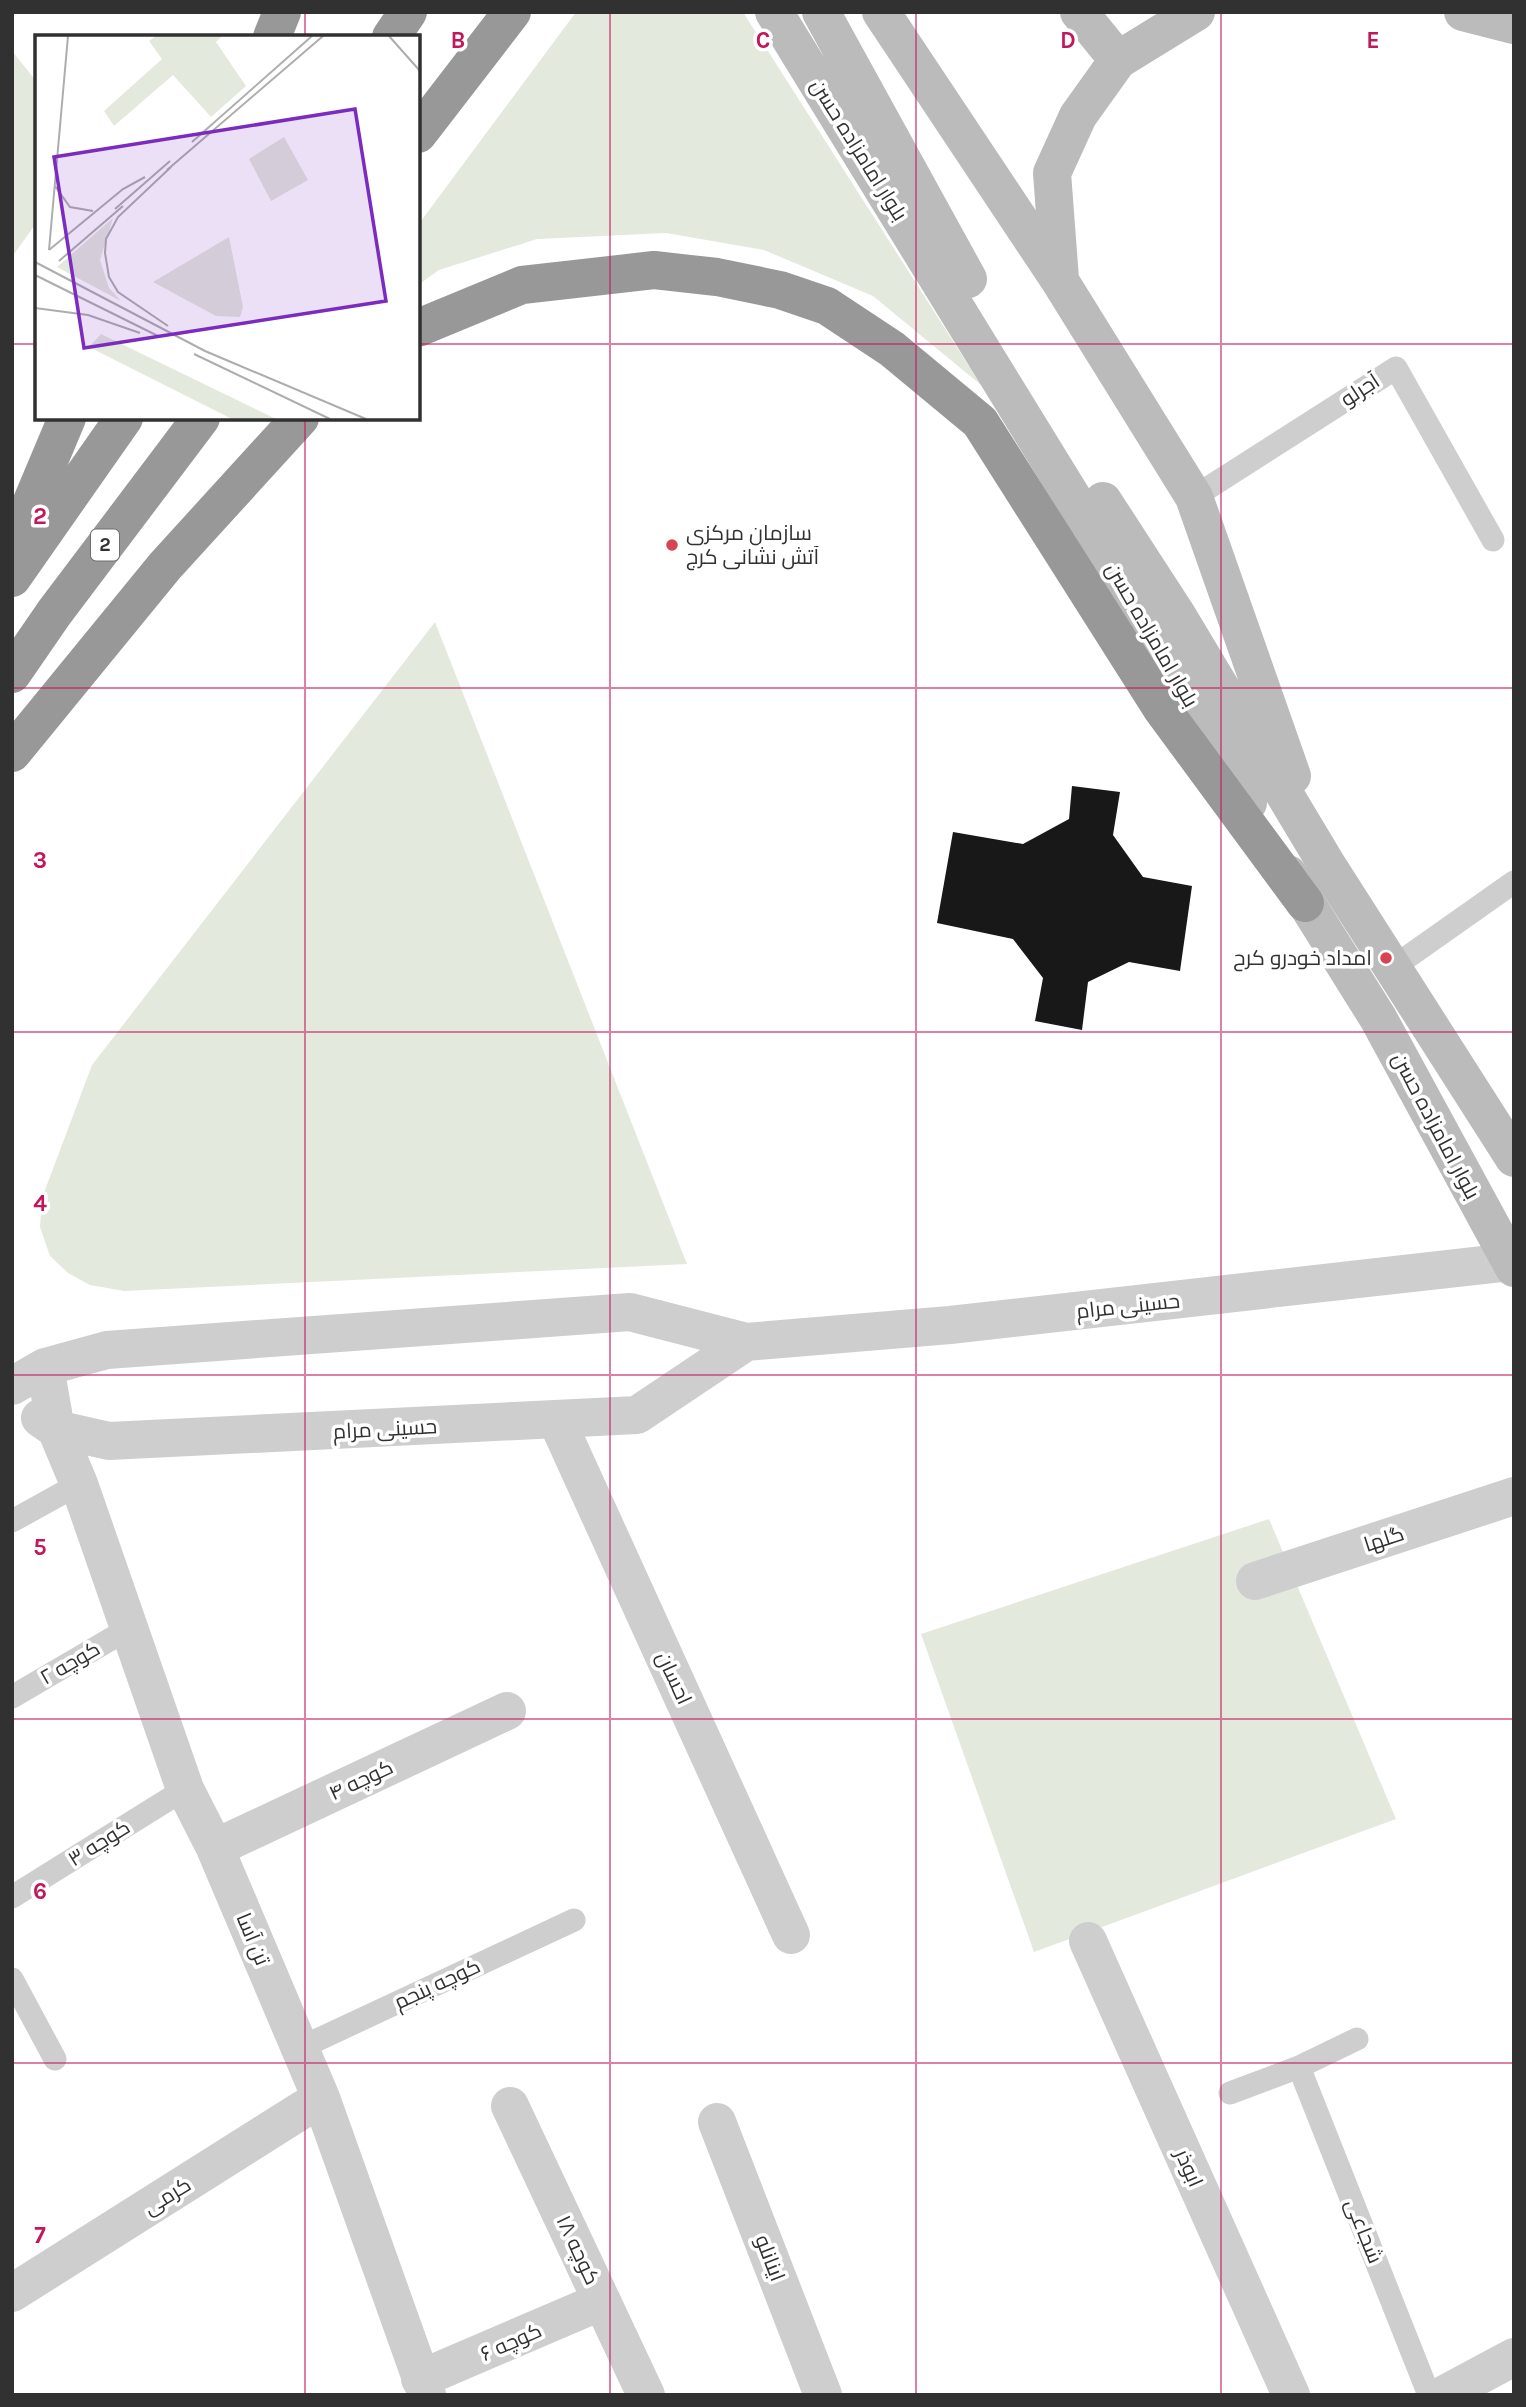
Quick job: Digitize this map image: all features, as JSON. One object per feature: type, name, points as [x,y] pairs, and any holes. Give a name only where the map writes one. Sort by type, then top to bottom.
[{"type":"highway","points":[[273,35],[282,12]]},
{"type":"highway","points":[[392,35],[408,12]]},
{"type":"highway","points":[[420,131],[512,12]]},
{"type":"highway","points":[[420,327],[522,285],[654,270],[768,288],[827,306],[892,349],[980,422],[1162,709],[1305,903]]},
{"type":"highway","points":[[12,549],[66,420]]},
{"type":"highway","points":[[12,578],[123,420]]},
{"type":"highway","name":"2","points":[[12,674],[200,420]]},
{"type":"highway","points":[[12,753],[165,566],[298,420]]},
{"type":"main road","name":"بلوار امامزاده حسن","points":[[774,12],[1083,515],[1305,903],[1378,1018],[1512,1265]]},
{"type":"main road","name":"بلوار امامزاده حسن","points":[[821,12],[1011,357],[1177,615],[1392,968],[1514,1158]]},
{"type":"main road","points":[[881,12],[1060,281],[1194,497],[1281,739],[1307,829]]},
{"type":"main road","points":[[1079,12],[1118,60]]},
{"type":"main road","points":[[1060,281],[1052,173],[1078,116],[1118,60],[1196,12]]},
{"type":"main road","points":[[1463,12],[1514,25]]},
{"type":"street","name":"حسینی مرام","points":[[12,1386],[46,1367],[107,1350],[630,1312],[746,1342],[950,1325],[1512,1265]]},
{"type":"street","name":"حسینی مرام","points":[[12,1399],[56,1429],[110,1441],[637,1415],[746,1342]]},
{"type":"street","name":"تن آسا","points":[[46,1367],[56,1429],[79,1484],[185,1789],[215,1848],[321,2098],[423,2387]]},
{"type":"street","name":"احسان","points":[[556,1421],[791,1935]]},
{"type":"street","name":"گلها","points":[[1255,1581],[1514,1496]]},
{"type":"street","name":"کوچه ۴","points":[[215,1848],[506,1711]]},
{"type":"street","name":"ابوذر","points":[[1088,1941],[1291,2395]]},
{"type":"street","name":"کرمی","points":[[12,2293],[321,2098]]},
{"type":"street","name":"کوچه ۱۸","points":[[510,2106],[646,2395]]},
{"type":"street","name":"اینانلو","points":[[717,2122],[823,2395]]},
{"type":"street","name":"کوچه ۶","points":[[423,2387],[602,2301]]},
{"type":"street","points":[[1443,2395],[1514,2357]]},
{"type":"lane","name":"آجرلو","points":[[1194,497],[1396,368],[1493,540]]},
{"type":"lane","points":[[1392,968],[1514,882]]},
{"type":"lane","points":[[12,1521],[79,1484]]},
{"type":"lane","name":"کوچه ۲","points":[[12,1697],[128,1629]]},
{"type":"lane","name":"کوچه ۳","points":[[12,1897],[185,1789]]},
{"type":"lane","name":"کوچه پنجم","points":[[300,2048],[574,1920]]},
{"type":"lane","points":[[12,1979],[55,2059]]},
{"type":"lane","points":[[1230,2093],[1299,2067],[1357,2039]]},
{"type":"lane","name":"شجاعی","points":[[1299,2067],[1429,2395]]},
{"type":"shaded area","points":[[576,12],[743,12],[981,385],[873,296],[764,250],[666,233],[537,239],[439,270],[420,284],[420,222]]},
{"type":"shaded area","points":[[12,51],[35,80],[35,225],[12,257]]},
{"type":"shaded area","points":[[435,622],[687,1264],[124,1291],[90,1285],[68,1273],[50,1256],[40,1227],[42,1198],[92,1065]]},
{"type":"shaded area","points":[[1269,1519],[1396,1819],[1034,1952],[921,1634]]},
{"type":"building","points":[[1072,786],[1120,792],[1113,835],[1143,877],[1192,886],[1180,971],[1129,962],[1088,982],[1082,1030],[1035,1021],[1043,978],[1013,939],[937,923],[953,832],[1023,844],[1069,819]]},
{"type":"place","name":"سازمان مرکزی آتش نشانی کرج","points":[[672,545]]},
{"type":"place","name":"امداد خودرو کرح","points":[[1386,958]]}]
